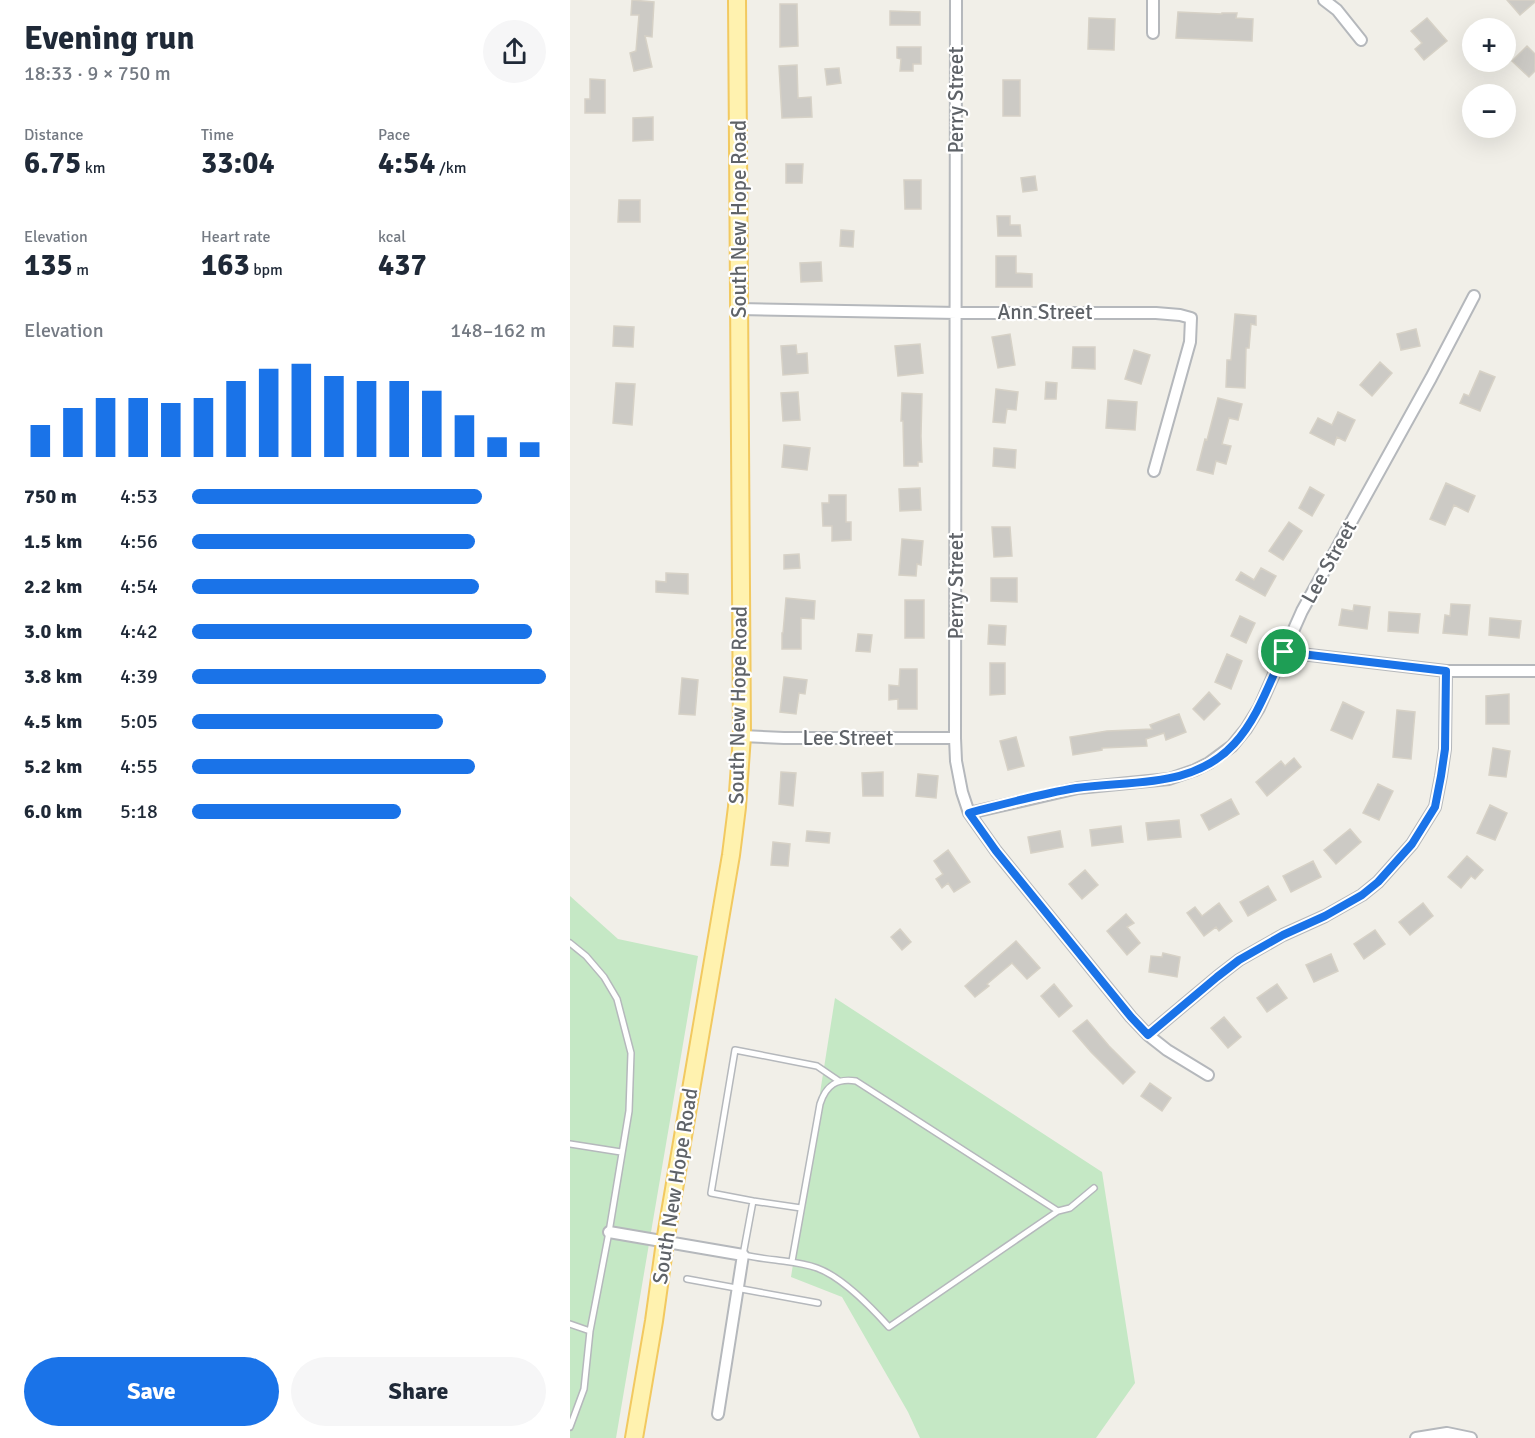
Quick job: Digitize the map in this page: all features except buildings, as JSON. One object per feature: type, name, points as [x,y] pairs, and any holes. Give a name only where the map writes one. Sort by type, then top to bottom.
[{"type":"main road","name":"South New Hope Road","points":[[634,1438],[731,855],[737,807],[742,736],[738,0]]},
{"type":"street","name":"Perry Street","points":[[956,0],[955,738],[960,781],[969,813],[996,851],[1131,1017],[1167,1050],[1209,1075]]},
{"type":"street","points":[[1153,0],[1153,33]]},
{"type":"street","points":[[1324,0],[1337,10],[1361,40]]},
{"type":"street","name":"Lee Street","points":[[969,813],[1056,792],[1169,779],[1195,770],[1232,746],[1259,708],[1302,611],[1474,296]]},
{"type":"street","name":"Ann Street","points":[[740,309],[957,313],[1156,313],[1191,318],[1190,342],[1154,471]]},
{"type":"street","points":[[1284,652],[1446,671],[1535,671]]},
{"type":"street","points":[[1148,1035],[1239,960],[1362,895],[1378,882],[1412,844],[1435,807],[1445,749],[1446,671]]},
{"type":"street","name":"Lee Street","points":[[742,736],[955,738]]},
{"type":"street","points":[[609,1232],[743,1255],[718,1414]]},
{"type":"street","points":[[1416,1438],[1447,1432],[1471,1438]]},
{"type":"lane","points":[[570,943],[586,956],[604,977],[616,999],[632,1053],[629,1111],[590,1331],[584,1389],[570,1427]]},
{"type":"lane","points":[[801,1208],[711,1193],[735,1050],[817,1066],[839,1081]]},
{"type":"lane","points":[[792,1261],[820,1104],[828,1088],[839,1081],[856,1081],[1058,1211]]},
{"type":"lane","points":[[570,1144],[621,1152]]},
{"type":"lane","points":[[753,1201],[743,1255],[792,1261],[819,1268],[843,1283],[889,1327],[1058,1211],[1070,1208],[1094,1188]]},
{"type":"lane","points":[[687,1280],[818,1303]]},
{"type":"lane","points":[[570,1324],[590,1331]]},
{"type":"green space","points":[[570,896],[618,939],[698,956],[616,1438],[570,1438]]},
{"type":"green space","points":[[835,998],[1102,1172],[1135,1383],[1096,1438],[920,1438],[908,1412],[842,1297],[791,1277]]},
{"type":"route","points":[[1284,652],[1446,671],[1445,749],[1435,807],[1412,844],[1378,882],[1362,895],[1239,960],[1148,1035],[996,851],[969,813],[1078,788],[1169,779],[1209,763],[1232,746],[1246,729],[1259,708],[1284,652]]}]
